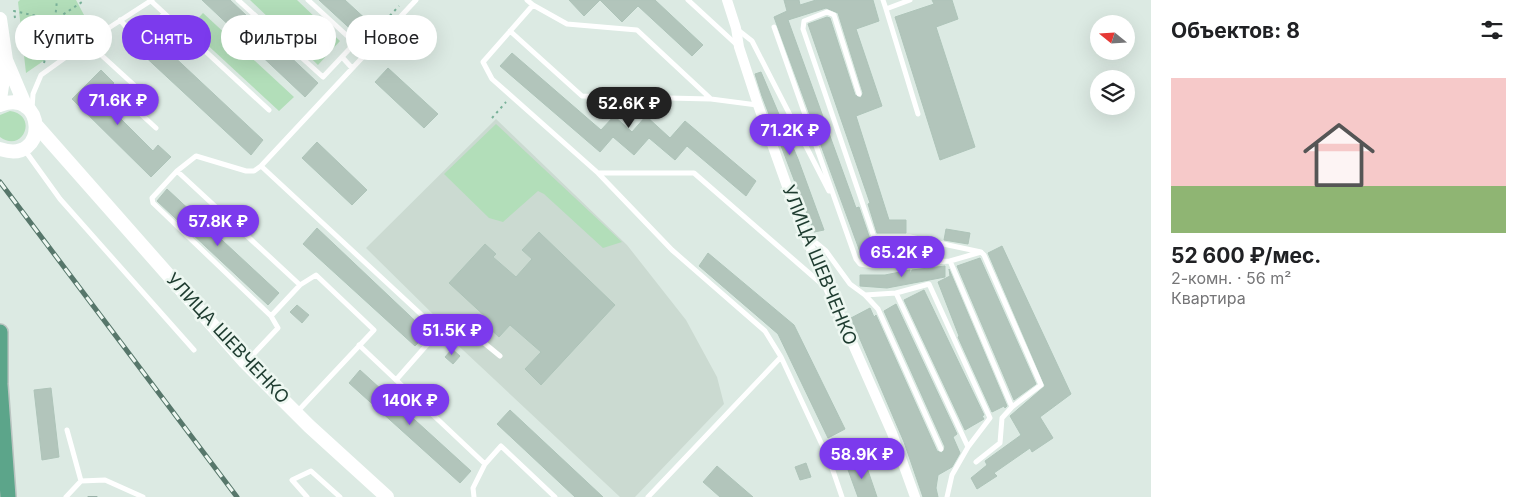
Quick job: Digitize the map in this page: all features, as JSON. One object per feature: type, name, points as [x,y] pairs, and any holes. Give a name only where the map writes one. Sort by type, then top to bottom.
[{"type":"main road","points":[[0,332],[0,393],[8,497]]},
{"type":"street","name":"УЛИЦА ШЕВЧЕНКО","points":[[727,0],[736,28],[739,47],[758,105],[803,231],[892,433],[914,497]]},
{"type":"street","points":[[0,20],[6,60],[36,125],[32,141],[25,148],[16,152],[0,150]]},
{"type":"street","points":[[0,99],[6,60]]},
{"type":"street","points":[[0,105],[13,102],[29,109]]},
{"type":"street","name":"УЛИЦА ШЕВЧЕНКО","points":[[36,125],[246,362],[296,413],[388,497]]},
{"type":"street","points":[[25,148],[58,148]]},
{"type":"lane","points":[[112,25],[151,0],[269,110]]},
{"type":"lane","points":[[238,0],[323,77],[355,43],[308,0]]},
{"type":"lane","points":[[246,362],[278,328],[271,316],[153,203],[154,194],[177,171],[196,156],[246,171],[254,171],[261,166],[416,0]]},
{"type":"lane","points":[[527,0],[567,24],[637,30],[711,99]]},
{"type":"lane","points":[[688,0],[739,47]]},
{"type":"lane","points":[[883,0],[918,114]]},
{"type":"lane","points":[[886,9],[910,0]]},
{"type":"lane","points":[[533,5],[483,62],[492,79],[510,97],[598,173],[672,250],[765,331],[781,357],[830,462],[842,497]]},
{"type":"lane","points":[[860,94],[834,15],[827,12],[804,21],[803,28],[874,237],[910,237],[981,252],[984,255],[1041,385],[1012,407],[1002,418],[1000,443],[976,462]]},
{"type":"lane","points":[[120,20],[138,40],[164,14]]},
{"type":"lane","points":[[774,27],[837,207],[856,259],[860,264],[872,266],[950,260],[981,252]]},
{"type":"lane","points":[[736,28],[752,41],[837,207]]},
{"type":"lane","points":[[510,31],[582,96],[711,99],[758,105]]},
{"type":"lane","points":[[342,57],[352,68]]},
{"type":"lane","points":[[29,109],[40,75],[61,60]]},
{"type":"lane","points":[[107,60],[134,85],[130,104],[156,128]]},
{"type":"lane","points":[[25,148],[60,199],[194,350]]},
{"type":"lane","points":[[261,166],[439,331]]},
{"type":"lane","points":[[177,171],[300,285]]},
{"type":"lane","points":[[598,173],[694,172],[827,288]]},
{"type":"lane","points":[[803,231],[826,251],[850,284],[865,295],[878,309],[941,449]]},
{"type":"lane","points":[[950,260],[1012,407]]},
{"type":"lane","points":[[271,316],[300,285],[316,275],[374,330],[296,413]]},
{"type":"lane","points":[[865,295],[896,293],[929,284],[990,418],[968,447],[952,475],[947,497]]},
{"type":"lane","points":[[896,293],[968,447]]},
{"type":"lane","points":[[396,380],[439,331],[455,319],[500,356]]},
{"type":"lane","points":[[359,346],[485,464]]},
{"type":"lane","points":[[648,497],[781,357]]},
{"type":"lane","points":[[67,430],[81,481]]},
{"type":"lane","points":[[474,497],[473,488],[485,464],[501,446],[555,497]]},
{"type":"lane","points":[[306,497],[292,480],[311,471],[340,497]]},
{"type":"lane","points":[[66,497],[81,481],[105,480],[143,497]]},
{"type":"path","points":[[56,15],[57,0]]},
{"type":"path","points":[[62,15],[83,0]]},
{"type":"path","points":[[15,18],[14,11],[32,15]]},
{"type":"path","points":[[40,75],[44,60]]},
{"type":"path","points":[[492,118],[510,97]]},
{"type":"shaded area","points":[[496,119],[627,245],[686,320],[717,377],[724,404],[635,497],[620,497],[448,336],[442,323],[366,248]]},
{"type":"green space","points":[[20,0],[76,0],[84,15],[19,15],[18,2]]},
{"type":"green space","points":[[250,0],[297,0],[313,15],[266,15]]},
{"type":"green space","points":[[211,20],[221,30],[221,58],[211,48]]},
{"type":"green space","points":[[336,37],[340,41],[336,45]]},
{"type":"green space","points":[[25,60],[45,60],[26,73]]},
{"type":"green space","points":[[224,60],[254,60],[294,97],[279,111]]},
{"type":"green space","points":[[313,60],[323,60],[318,65]]},
{"type":"green space","points":[[10,111],[19,114],[24,119],[26,125],[21,137],[15,141],[8,141],[0,137],[0,115]]},
{"type":"green space","points":[[496,124],[622,242],[603,248],[544,194],[538,191],[503,222],[489,218],[444,174]]},
{"type":"building","points":[[202,0],[230,0],[246,15],[221,15],[221,18]]},
{"type":"building","points":[[319,0],[345,0],[361,15],[346,15],[346,25]]},
{"type":"building","points":[[569,0],[600,0],[584,16]]},
{"type":"building","points":[[600,0],[655,0],[703,45],[692,56],[638,6],[622,22]]},
{"type":"building","points":[[784,0],[799,0],[800,5],[816,0],[873,0],[879,21],[856,29],[882,106],[856,116],[889,220],[906,220],[906,233],[877,233],[868,204],[870,203],[808,24],[827,17],[830,18],[855,95],[861,98],[863,93],[838,13],[826,8],[788,20],[856,208],[859,207],[870,239],[874,241],[906,241],[906,244],[909,244],[909,255],[863,260],[774,17],[787,11]]},
{"type":"building","points":[[932,0],[952,0],[958,19],[936,27],[975,147],[940,160],[895,17],[934,4]]},
{"type":"building","points":[[512,53],[601,130],[614,116],[632,132],[646,116],[670,138],[685,121],[756,181],[746,196],[687,146],[675,160],[649,138],[634,155],[613,137],[600,152],[500,66]]},
{"type":"building","points":[[149,60],[178,60],[263,140],[251,155]]},
{"type":"building","points":[[266,60],[294,60],[318,83],[305,97]]},
{"type":"building","points":[[388,68],[438,114],[424,128],[375,82]]},
{"type":"building","points":[[101,70],[114,83],[99,97],[153,151],[158,145],[171,157],[151,177],[72,99]]},
{"type":"building","points":[[761,72],[798,159],[824,230],[814,232],[762,96],[755,74]]},
{"type":"building","points":[[317,142],[367,190],[352,205],[302,158]]},
{"type":"building","points":[[167,189],[279,293],[268,305],[157,201]]},
{"type":"building","points":[[317,228],[428,333],[415,346],[303,244]]},
{"type":"building","points":[[946,229],[970,233],[968,244],[944,240]]},
{"type":"building","points":[[539,232],[615,305],[541,385],[525,369],[541,352],[510,325],[499,337],[485,324],[489,320],[449,283],[485,244],[496,254],[493,257],[516,277],[532,259],[522,250]]},
{"type":"building","points":[[1002,246],[1071,394],[1040,417],[1053,438],[1032,452],[1030,448],[994,473],[997,476],[977,489],[971,478],[987,465],[985,461],[1021,435],[1010,416],[1045,386],[988,253]]},
{"type":"building","points":[[708,253],[794,325],[845,429],[828,438],[778,334],[699,266]]},
{"type":"building","points":[[980,258],[1036,384],[1014,400],[957,266]]},
{"type":"building","points":[[945,266],[945,277],[887,288],[860,286],[860,275],[885,275],[910,270],[910,274],[912,270]]},
{"type":"building","points":[[949,269],[1007,406],[1005,408],[1004,406],[992,412],[958,337],[938,282],[950,276]]},
{"type":"building","points":[[924,290],[984,415],[982,416],[984,419],[965,430],[904,300]]},
{"type":"building","points":[[896,304],[957,434],[953,437],[960,453],[952,467],[938,475],[936,488],[938,497],[923,497],[904,442],[851,318],[870,308],[874,317],[876,315],[937,451],[942,453],[945,447],[884,311]]},
{"type":"building","points":[[297,305],[309,315],[302,323],[290,312]]},
{"type":"building","points":[[452,349],[460,356],[453,364],[445,357]]},
{"type":"building","points":[[360,370],[471,471],[460,483],[349,383]]},
{"type":"building","points":[[51,388],[59,457],[42,460],[34,390]]},
{"type":"building","points":[[510,410],[603,497],[575,497],[497,424]]},
{"type":"building","points":[[864,459],[877,497],[858,497],[847,467]]},
{"type":"building","points":[[806,463],[811,477],[800,480],[795,467]]},
{"type":"building","points":[[717,466],[753,497],[720,497],[703,482]]},
{"type":"tram line","points":[[88,497],[97,497]]},
{"type":"railway","points":[[0,182],[237,497]]}]
